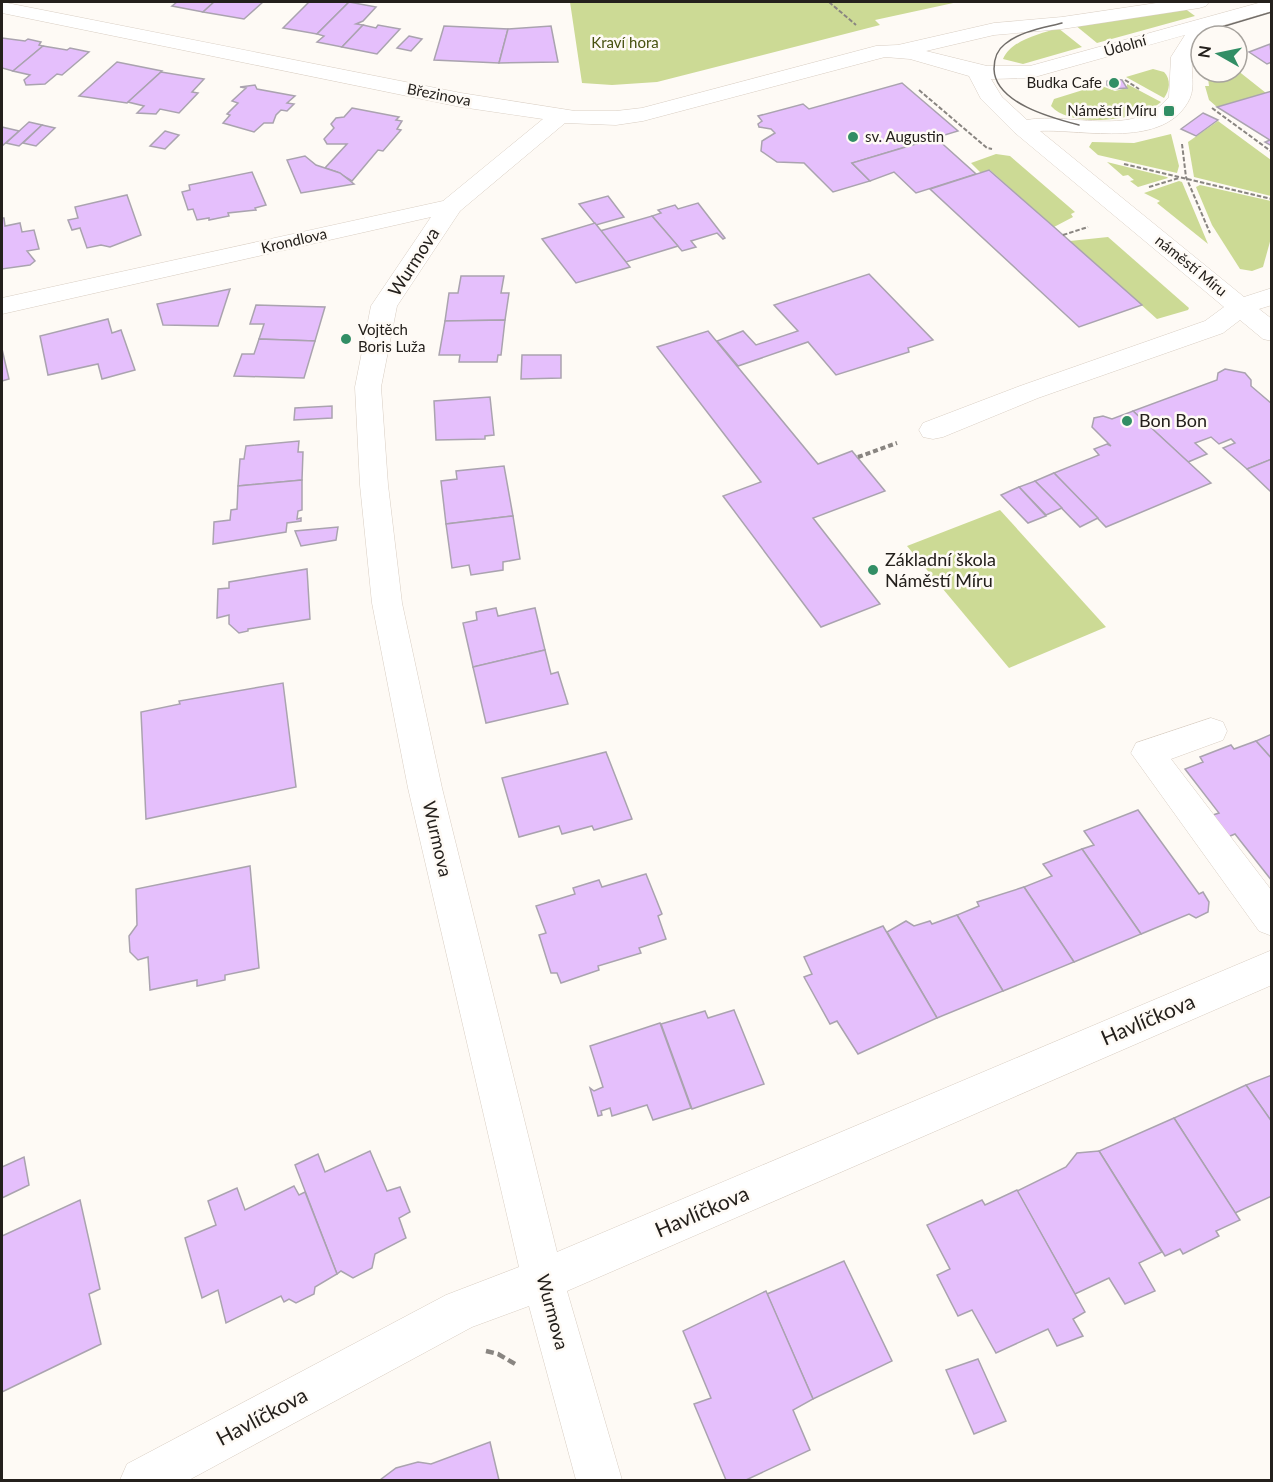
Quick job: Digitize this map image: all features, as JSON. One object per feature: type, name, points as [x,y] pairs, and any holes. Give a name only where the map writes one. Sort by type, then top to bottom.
[{"type":"street","points":[[1043,24],[1078,11],[1132,2]]},
{"type":"street","points":[[903,50],[994,29],[1199,2]]},
{"type":"street","name":"Údolní","points":[[978,70],[1021,74],[1272,4]]},
{"type":"street","name":"Březinova","points":[[2,8],[559,117],[603,119],[643,114],[876,52],[903,50]]},
{"type":"street","points":[[1180,66],[1187,46],[1219,20]]},
{"type":"street","points":[[1022,127],[1047,123],[1114,127],[1152,120],[1169,111],[1180,98],[1182,84],[1180,66],[1176,57],[1164,50],[1131,44]]},
{"type":"street","points":[[903,50],[978,70]]},
{"type":"street","name":"náměstí Míru","points":[[933,430],[1029,392],[1214,327],[1241,307],[1022,127],[987,93],[978,70]]},
{"type":"street","name":"Krondlova","points":[[2,306],[451,206],[559,117]]},
{"type":"street","name":"Wurmova","points":[[451,206],[384,306],[368,387],[374,485],[387,603],[425,788],[543,1280],[599,1480]]},
{"type":"street","points":[[1241,307],[1272,296]]},
{"type":"street","points":[[1241,307],[1272,333]]},
{"type":"street","points":[[1211,731],[1148,753],[1272,920]]},
{"type":"street","name":"Havlíčkova","points":[[143,1480],[461,1310],[543,1280],[1272,967]]},
{"type":"path","points":[[829,2],[864,32]]},
{"type":"path","points":[[914,86],[987,148],[999,149]]},
{"type":"path","points":[[1209,106],[1272,152]]},
{"type":"path","points":[[1117,162],[1272,199]]},
{"type":"path","points":[[1143,189],[1180,177]]},
{"type":"path","points":[[476,1349],[498,1354],[524,1368]]},
{"type":"green space","name":"Kraví hora","points":[[570,2],[958,2],[875,20],[880,25],[657,82],[612,85],[582,83]]},
{"type":"green space","points":[[1184,8],[1195,16],[1097,43],[1075,25]]},
{"type":"green space","points":[[1058,28],[1082,47],[1023,64],[1003,59],[1007,52],[1019,42]]},
{"type":"green space","points":[[1153,69],[1164,72],[1168,78],[1168,88],[1164,98],[1126,77]]},
{"type":"green space","points":[[1249,80],[1266,93],[1217,107],[1209,100],[1205,86],[1209,86],[1209,84],[1249,84]]},
{"type":"green space","points":[[1127,84],[1161,102],[1137,114],[1105,120],[1074,118],[1051,106],[1054,99],[1099,85],[1115,91],[1127,88]]},
{"type":"green space","points":[[1218,121],[1271,160],[1271,196],[1194,177],[1188,142]]},
{"type":"green space","points":[[1171,134],[1179,166],[1177,173],[1098,155],[1089,147],[1092,142],[1134,143]]},
{"type":"green space","points":[[996,154],[1010,156],[1075,212],[1071,214],[1073,217],[1054,227],[990,170],[981,173],[971,163]]},
{"type":"green space","points":[[1107,162],[1168,178],[1138,187],[1130,181],[1134,180],[1128,175],[1123,176]]},
{"type":"green space","points":[[1182,182],[1208,244],[1157,203],[1160,201],[1144,193]]},
{"type":"green space","points":[[1200,185],[1271,201],[1271,238],[1263,267],[1252,271],[1240,269],[1212,225],[1196,187]]},
{"type":"green space","points":[[1108,237],[1189,308],[1188,310],[1157,319],[1070,241]]},
{"type":"green space","points":[[1000,510],[1106,627],[1009,668],[907,546]]},
{"type":"building","points":[[177,2],[214,2],[203,12],[172,6]]},
{"type":"building","points":[[214,2],[263,2],[244,19],[203,12]]},
{"type":"building","points":[[309,2],[349,2],[317,34],[283,28]]},
{"type":"building","points":[[349,2],[376,7],[363,21],[356,24],[363,25],[342,47],[317,42],[324,36],[317,34]]},
{"type":"building","points":[[363,25],[400,29],[377,54],[342,47]]},
{"type":"building","points":[[444,26],[508,29],[499,63],[434,60]]},
{"type":"building","points":[[551,26],[558,62],[499,63],[508,29]]},
{"type":"building","points":[[409,36],[422,39],[411,51],[397,48]]},
{"type":"building","points":[[2,38],[25,41],[28,39],[41,42],[39,45],[43,46],[13,71],[2,68]]},
{"type":"building","points":[[1270,44],[1272,62],[1267,64],[1249,52]]},
{"type":"building","points":[[43,46],[89,52],[62,75],[57,74],[45,84],[26,85],[24,80],[30,75],[13,71]]},
{"type":"building","points":[[117,62],[162,71],[127,103],[79,96]]},
{"type":"building","points":[[161,72],[204,79],[192,92],[198,93],[179,113],[160,109],[156,114],[137,113],[144,106],[128,102]]},
{"type":"building","points":[[1122,80],[1127,88],[1113,89],[1107,85],[1107,81]]},
{"type":"building","name":"sv. Augustin","points":[[902,83],[958,131],[852,163],[870,181],[833,192],[804,163],[777,162],[761,151],[762,141],[775,133],[771,129],[759,127],[758,124],[762,121],[758,116],[803,104],[809,109]]},
{"type":"building","points":[[255,85],[257,89],[295,96],[287,103],[294,104],[287,111],[281,110],[273,123],[264,123],[254,132],[223,123],[230,115],[227,114],[238,103],[232,101],[246,88],[240,87]]},
{"type":"building","points":[[1272,91],[1272,146],[1265,142],[1270,140],[1217,107]]},
{"type":"building","points":[[352,108],[399,117],[396,120],[402,121],[397,129],[401,130],[383,151],[378,150],[352,181],[325,168],[347,144],[327,144],[324,139],[334,128],[331,124],[336,118],[344,117]]},
{"type":"building","points":[[1203,113],[1218,120],[1196,136],[1181,129]]},
{"type":"building","points":[[29,122],[42,125],[19,146],[6,143]]},
{"type":"building","points":[[42,125],[55,128],[36,146],[23,143]]},
{"type":"building","points":[[2,127],[19,131],[2,146]]},
{"type":"building","points":[[165,131],[179,135],[165,149],[150,146]]},
{"type":"building","points":[[936,138],[976,174],[916,193],[894,172],[870,181],[852,163]]},
{"type":"building","points":[[305,156],[316,165],[340,173],[354,184],[301,193],[287,160]]},
{"type":"building","points":[[989,170],[1142,305],[1079,327],[930,189]]},
{"type":"building","points":[[252,172],[266,205],[255,208],[256,210],[228,213],[229,216],[209,220],[209,218],[197,220],[193,209],[188,210],[182,192],[190,190],[189,185]]},
{"type":"building","points":[[127,195],[141,235],[110,247],[101,245],[87,248],[80,228],[72,230],[68,220],[78,218],[75,207]]},
{"type":"building","points":[[608,196],[624,217],[596,225],[579,204]]},
{"type":"building","points":[[698,203],[725,238],[723,239],[717,233],[691,241],[696,247],[682,251],[652,216],[661,213],[658,210],[675,205],[678,209]]},
{"type":"building","points":[[652,216],[678,246],[626,262],[600,231]]},
{"type":"building","points":[[2,218],[4,218],[5,226],[20,223],[22,232],[34,230],[39,249],[27,251],[35,261],[30,265],[2,269]]},
{"type":"building","points":[[595,223],[630,267],[576,283],[542,239]]},
{"type":"building","points":[[869,274],[933,340],[908,348],[909,352],[836,375],[808,342],[738,366],[717,341],[743,331],[756,345],[798,331],[774,305]]},
{"type":"building","points":[[461,276],[504,276],[501,293],[509,293],[505,320],[445,321],[449,293],[458,293]]},
{"type":"building","points":[[230,289],[218,326],[163,325],[157,304]]},
{"type":"building","points":[[256,305],[325,307],[315,341],[259,339],[264,324],[250,324]]},
{"type":"building","points":[[108,319],[112,333],[121,330],[135,370],[102,379],[98,364],[48,375],[40,336]]},
{"type":"building","points":[[505,320],[501,355],[498,355],[497,362],[459,362],[460,355],[439,355],[445,321]]},
{"type":"building","points":[[708,331],[818,464],[852,451],[885,491],[813,518],[880,604],[821,627],[723,496],[761,482],[657,347]]},
{"type":"building","points":[[259,339],[315,341],[304,378],[234,376],[242,354],[254,354]]},
{"type":"building","points":[[2,349],[9,379],[2,381]]},
{"type":"building","points":[[522,355],[561,355],[561,378],[521,379]]},
{"type":"building","points":[[1225,369],[1245,373],[1251,380],[1251,386],[1272,404],[1272,459],[1247,469],[1223,448],[1235,443],[1231,439],[1219,444],[1211,437],[1195,443],[1207,454],[1188,462],[1133,411],[1217,380],[1218,373]]},
{"type":"building","points":[[490,397],[494,435],[485,436],[485,439],[436,440],[434,401]]},
{"type":"building","points":[[332,406],[332,418],[294,420],[295,408]]},
{"type":"building","points":[[1133,411],[1211,483],[1106,527],[1054,473],[1099,455],[1094,449],[1107,444],[1111,446],[1092,427],[1094,418],[1103,416],[1112,419]]},
{"type":"building","points":[[299,441],[298,452],[303,452],[302,480],[238,486],[240,459],[244,459],[246,446]]},
{"type":"building","points":[[1272,459],[1272,491],[1270,491],[1247,469]]},
{"type":"building","points":[[504,466],[513,516],[446,524],[441,481],[457,479],[456,471]]},
{"type":"building","points":[[1054,473],[1098,518],[1080,527],[1035,481]]},
{"type":"building","points":[[302,480],[302,510],[298,511],[297,519],[301,518],[301,521],[287,523],[286,532],[213,544],[214,522],[230,520],[231,510],[237,509],[238,486]]},
{"type":"building","points":[[1035,481],[1062,508],[1046,515],[1019,487]]},
{"type":"building","points":[[1019,487],[1046,516],[1028,523],[1001,495]]},
{"type":"building","points":[[513,516],[520,559],[503,562],[503,570],[471,575],[469,565],[452,568],[446,524]]},
{"type":"building","points":[[338,527],[336,540],[301,546],[295,531]]},
{"type":"building","points":[[307,569],[310,619],[248,629],[248,631],[239,633],[229,624],[229,615],[217,618],[218,589],[229,588],[229,582]]},
{"type":"building","points":[[496,608],[498,616],[535,608],[545,650],[473,667],[463,623],[477,620],[476,612]]},
{"type":"building","points":[[545,650],[551,674],[558,672],[568,704],[486,723],[473,667]]},
{"type":"building","points":[[283,683],[296,787],[146,819],[141,712],[180,704],[179,701]]},
{"type":"building","points":[[1272,734],[1272,759],[1256,741]]},
{"type":"building","points":[[1256,741],[1272,759],[1272,881],[1235,834],[1223,839],[1207,817],[1219,813],[1185,769],[1203,762],[1200,757],[1231,745],[1234,749]]},
{"type":"building","points":[[606,752],[632,819],[594,830],[592,826],[562,834],[559,826],[519,837],[502,778]]},
{"type":"building","points":[[1138,810],[1199,894],[1203,892],[1209,902],[1208,912],[1196,918],[1189,914],[1141,934],[1082,849],[1094,845],[1084,831]]},
{"type":"building","points":[[1082,849],[1141,934],[1074,962],[1024,887],[1052,876],[1043,864]]},
{"type":"building","points":[[250,866],[259,968],[225,975],[225,980],[197,986],[197,980],[150,990],[148,957],[138,960],[130,952],[129,936],[137,925],[136,889]]},
{"type":"building","points":[[646,874],[662,914],[658,916],[666,939],[639,948],[641,953],[598,966],[599,970],[561,983],[557,973],[551,973],[539,935],[546,933],[536,906],[575,894],[573,888],[599,880],[602,887]]},
{"type":"building","points":[[1024,887],[1074,962],[1003,991],[957,915],[979,906],[977,902]]},
{"type":"building","points":[[957,915],[1003,991],[937,1018],[887,932],[906,921],[914,926],[930,921],[932,924]]},
{"type":"building","points":[[883,926],[937,1018],[858,1054],[837,1021],[830,1024],[804,977],[812,974],[804,957]]},
{"type":"building","points":[[734,1010],[764,1084],[692,1109],[661,1024],[705,1011],[708,1018]]},
{"type":"building","points":[[660,1023],[691,1108],[653,1120],[647,1105],[612,1116],[610,1108],[601,1111],[602,1115],[598,1116],[590,1088],[594,1091],[603,1087],[590,1046]]},
{"type":"building","points":[[1272,1075],[1272,1122],[1246,1085]]},
{"type":"building","points":[[1246,1085],[1272,1122],[1272,1196],[1235,1213],[1174,1118]]},
{"type":"building","points":[[1174,1118],[1240,1220],[1216,1231],[1219,1236],[1183,1254],[1180,1249],[1165,1256],[1099,1151]]},
{"type":"building","points":[[370,1151],[387,1191],[400,1187],[410,1212],[399,1218],[406,1238],[375,1254],[372,1268],[353,1278],[341,1271],[337,1274],[295,1165],[318,1154],[325,1172]]},
{"type":"building","points":[[1099,1151],[1162,1252],[1139,1263],[1155,1291],[1125,1304],[1109,1278],[1075,1294],[1017,1191],[1066,1167],[1077,1153]]},
{"type":"building","points":[[24,1157],[29,1185],[2,1198],[2,1167]]},
{"type":"building","points":[[294,1186],[299,1195],[305,1192],[337,1274],[315,1287],[314,1294],[296,1303],[289,1299],[284,1302],[281,1296],[226,1323],[218,1290],[202,1298],[185,1238],[216,1225],[208,1201],[237,1188],[245,1210]]},
{"type":"building","points":[[1017,1190],[1085,1312],[1073,1319],[1083,1336],[1057,1346],[1048,1329],[996,1353],[972,1310],[958,1316],[937,1275],[950,1269],[927,1225],[982,1200],[985,1205]]},
{"type":"building","points":[[80,1200],[100,1289],[89,1294],[101,1344],[2,1392],[2,1236]]},
{"type":"building","points":[[844,1261],[892,1361],[813,1399],[767,1294]]},
{"type":"building","points":[[766,1291],[813,1399],[793,1410],[810,1450],[746,1480],[726,1480],[694,1404],[711,1398],[683,1331]]},
{"type":"building","points":[[978,1359],[1006,1421],[974,1434],[946,1370]]},
{"type":"building","points":[[490,1442],[499,1480],[380,1480],[396,1468],[418,1462],[431,1464]]},
{"type":"tram line","points":[[1232,24],[1272,12]]},
{"type":"tram line","points":[[1062,23],[1032,30],[1002,46],[995,58],[994,69],[997,81],[1014,100],[1041,113],[1079,125]]},
{"type":"place","name":"Budka Cafe","points":[[1114,83]]},
{"type":"place","name":"Náměstí Míru","points":[[1169,111]]},
{"type":"place","name":"sv. Augustin","points":[[853,137]]},
{"type":"place","name":"Vojtěch Boris Luža","points":[[346,339]]},
{"type":"place","name":"Bon Bon","points":[[1127,421]]},
{"type":"place","name":"Základní škola Náměstí Míru","points":[[873,570]]}]
